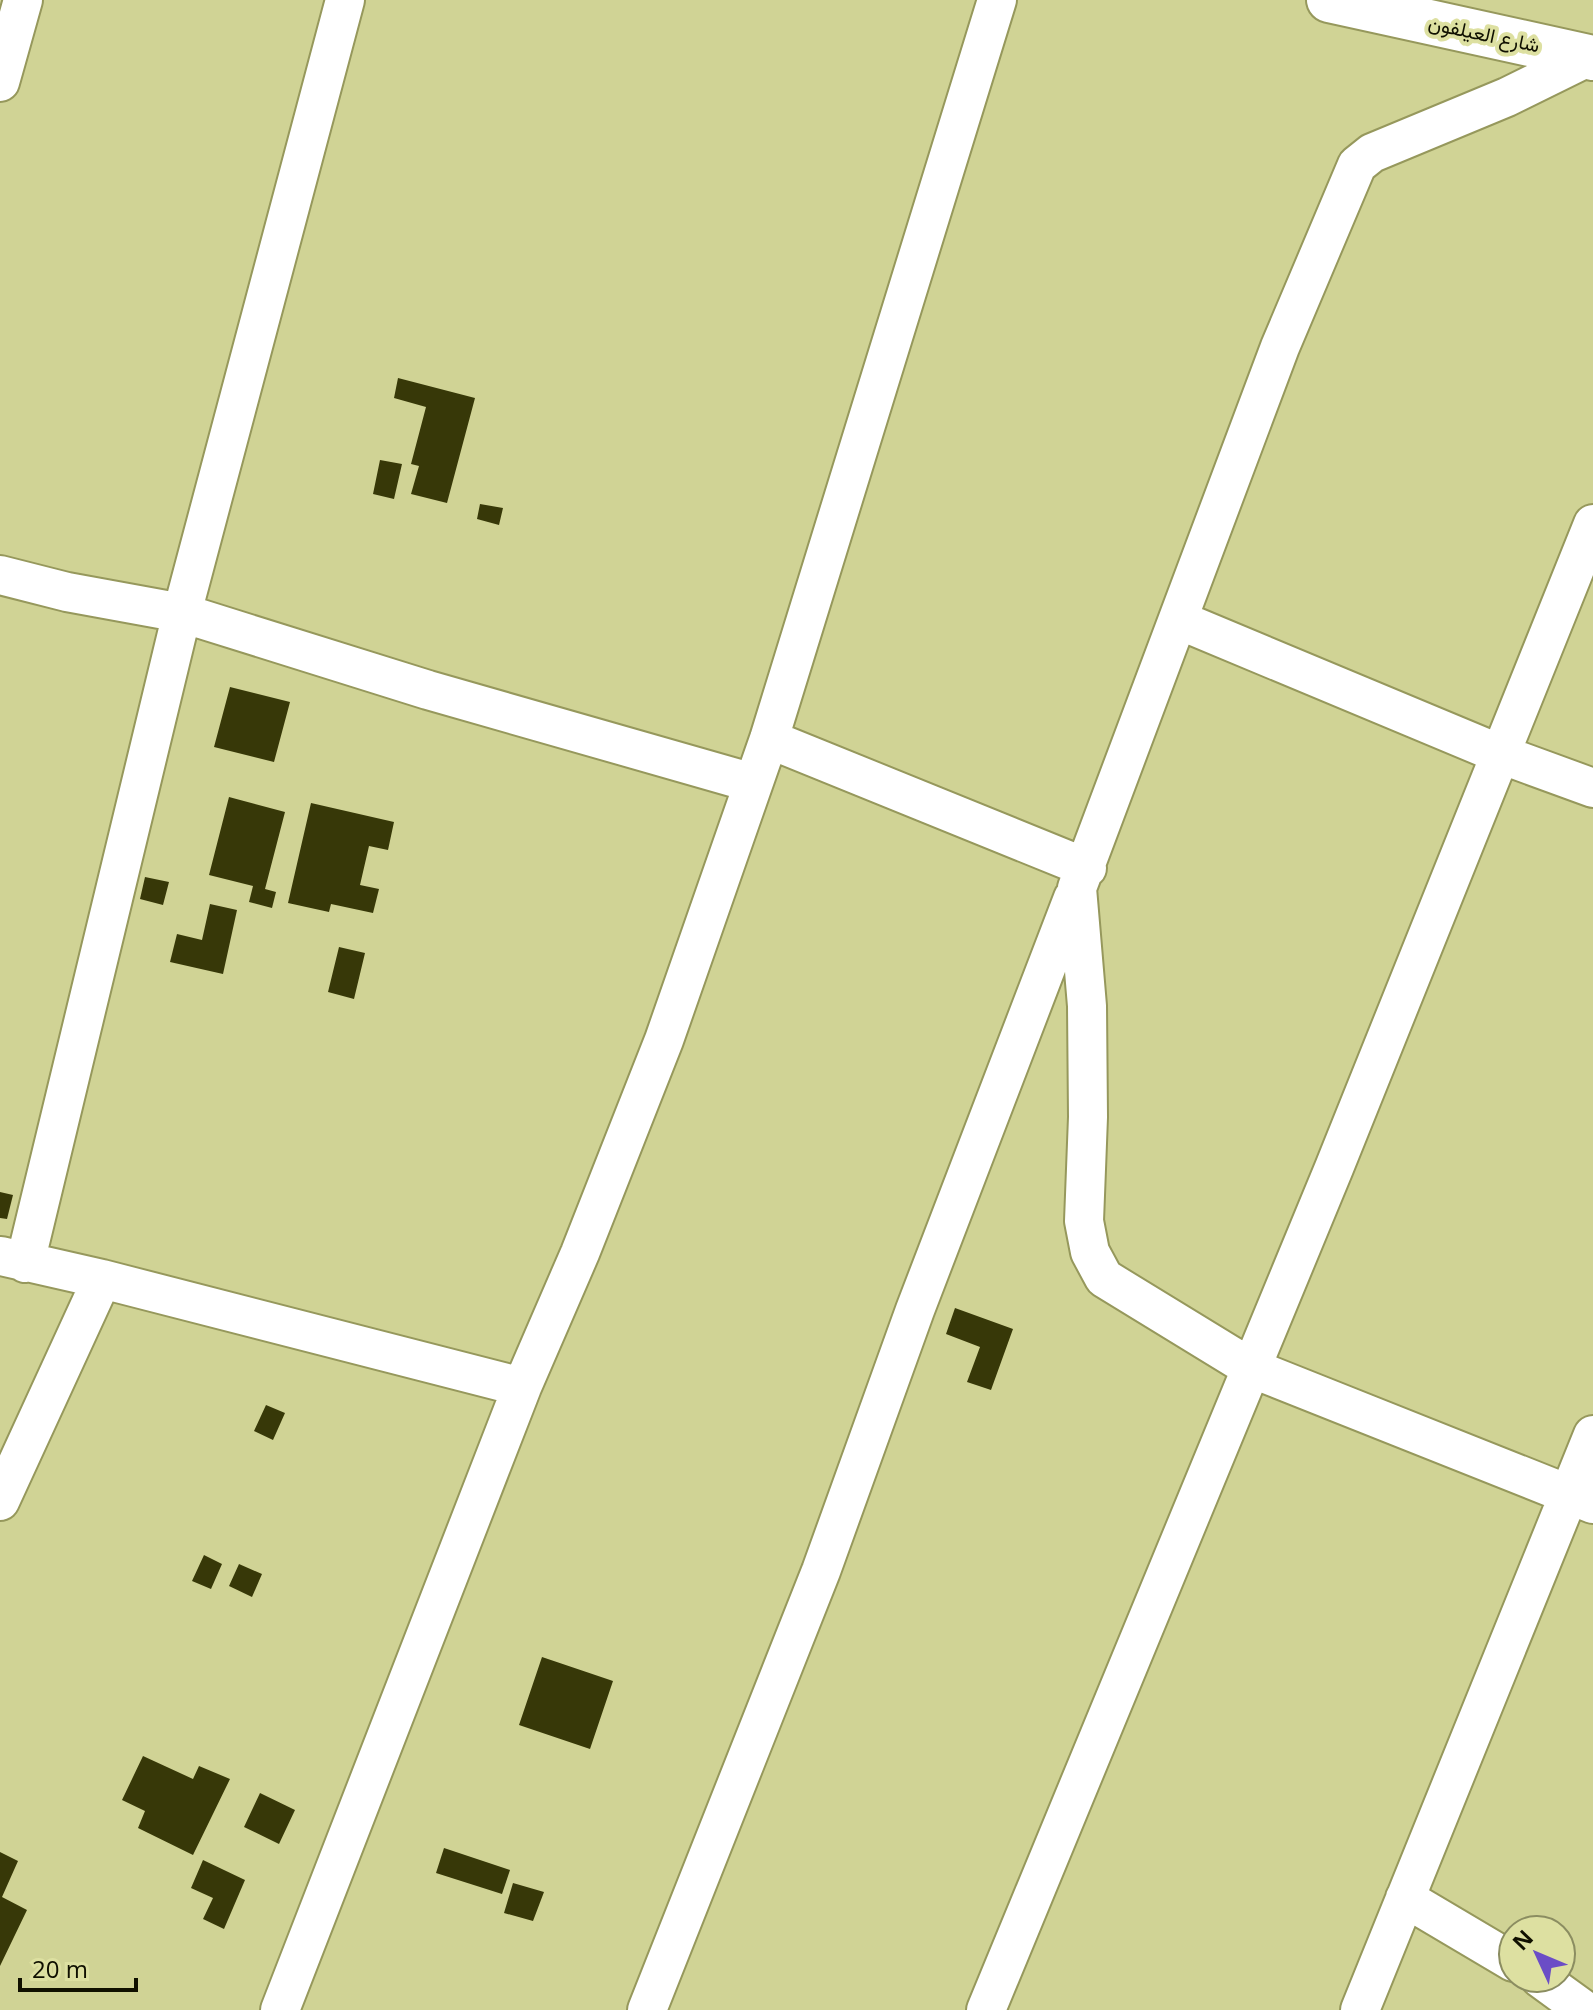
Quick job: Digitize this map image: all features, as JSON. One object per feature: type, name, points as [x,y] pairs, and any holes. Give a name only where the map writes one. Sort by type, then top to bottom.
[{"type":"highway","name":"شارع العيلفون","points":[[1329,0],[1590,57]]},
{"type":"street","points":[[0,82],[23,0]]},
{"type":"street","points":[[345,0],[13,1259],[522,1387]]},
{"type":"street","points":[[280,2010],[522,1387],[586,1238],[664,1040],[769,739],[997,0]]},
{"type":"street","points":[[647,2010],[821,1571],[915,1310],[1082,878],[1280,347],[1357,165],[1372,153],[1507,97],[1590,57]]},
{"type":"street","points":[[986,2010],[1251,1368],[1593,524]]},
{"type":"street","points":[[0,575],[67,592],[182,613],[428,690],[753,783]]},
{"type":"street","points":[[1179,620],[1500,754],[1593,788]]},
{"type":"street","points":[[769,739],[1082,878]]},
{"type":"street","points":[[1082,878],[1088,1117],[1084,1221],[1090,1252],[1104,1278],[1251,1368],[1580,1500]]},
{"type":"street","points":[[0,1501],[102,1279]]},
{"type":"street","points":[[1360,2010],[1405,1898],[1580,1500],[1593,1435]]},
{"type":"street","points":[[1405,1898],[1497,1953]]},
{"type":"street","points":[[1562,1994],[1584,2010]]},
{"type":"building","points":[[398,378],[475,398],[447,503],[411,494],[419,466],[411,464],[426,407],[394,398]]},
{"type":"building","points":[[380,460],[402,464],[394,499],[373,494]]},
{"type":"building","points":[[480,504],[503,508],[499,525],[477,519]]},
{"type":"building","points":[[230,687],[290,702],[274,762],[214,747]]},
{"type":"building","points":[[229,797],[285,812],[265,889],[276,892],[272,908],[249,902],[253,886],[209,875]]},
{"type":"building","points":[[311,803],[394,822],[388,850],[369,846],[360,885],[379,889],[373,913],[331,904],[329,912],[288,903]]},
{"type":"building","points":[[145,877],[169,882],[163,905],[140,899]]},
{"type":"building","points":[[210,904],[237,910],[223,974],[170,962],[177,934],[202,940]]},
{"type":"building","points":[[339,947],[365,953],[354,999],[328,992]]},
{"type":"building","points":[[0,1192],[13,1195],[7,1219],[0,1218]]},
{"type":"building","points":[[955,1308],[1013,1329],[991,1390],[967,1382],[980,1347],[946,1334]]},
{"type":"building","points":[[266,1405],[285,1413],[273,1440],[254,1431]]},
{"type":"building","points":[[204,1555],[222,1564],[211,1589],[192,1581]]},
{"type":"building","points":[[239,1564],[262,1574],[252,1597],[229,1586]]},
{"type":"building","points":[[542,1657],[613,1681],[590,1749],[519,1725]]},
{"type":"building","points":[[143,1756],[193,1779],[199,1766],[230,1779],[193,1855],[138,1828],[145,1811],[122,1800]]},
{"type":"building","points":[[260,1793],[295,1810],[279,1844],[244,1827]]},
{"type":"building","points":[[444,1848],[510,1870],[502,1894],[436,1873]]},
{"type":"building","points":[[0,1852],[18,1861],[2,1897],[27,1910],[0,1966]]},
{"type":"building","points":[[203,1860],[245,1880],[224,1929],[203,1919],[213,1898],[191,1888]]},
{"type":"building","points":[[513,1883],[544,1892],[533,1921],[504,1913]]}]
